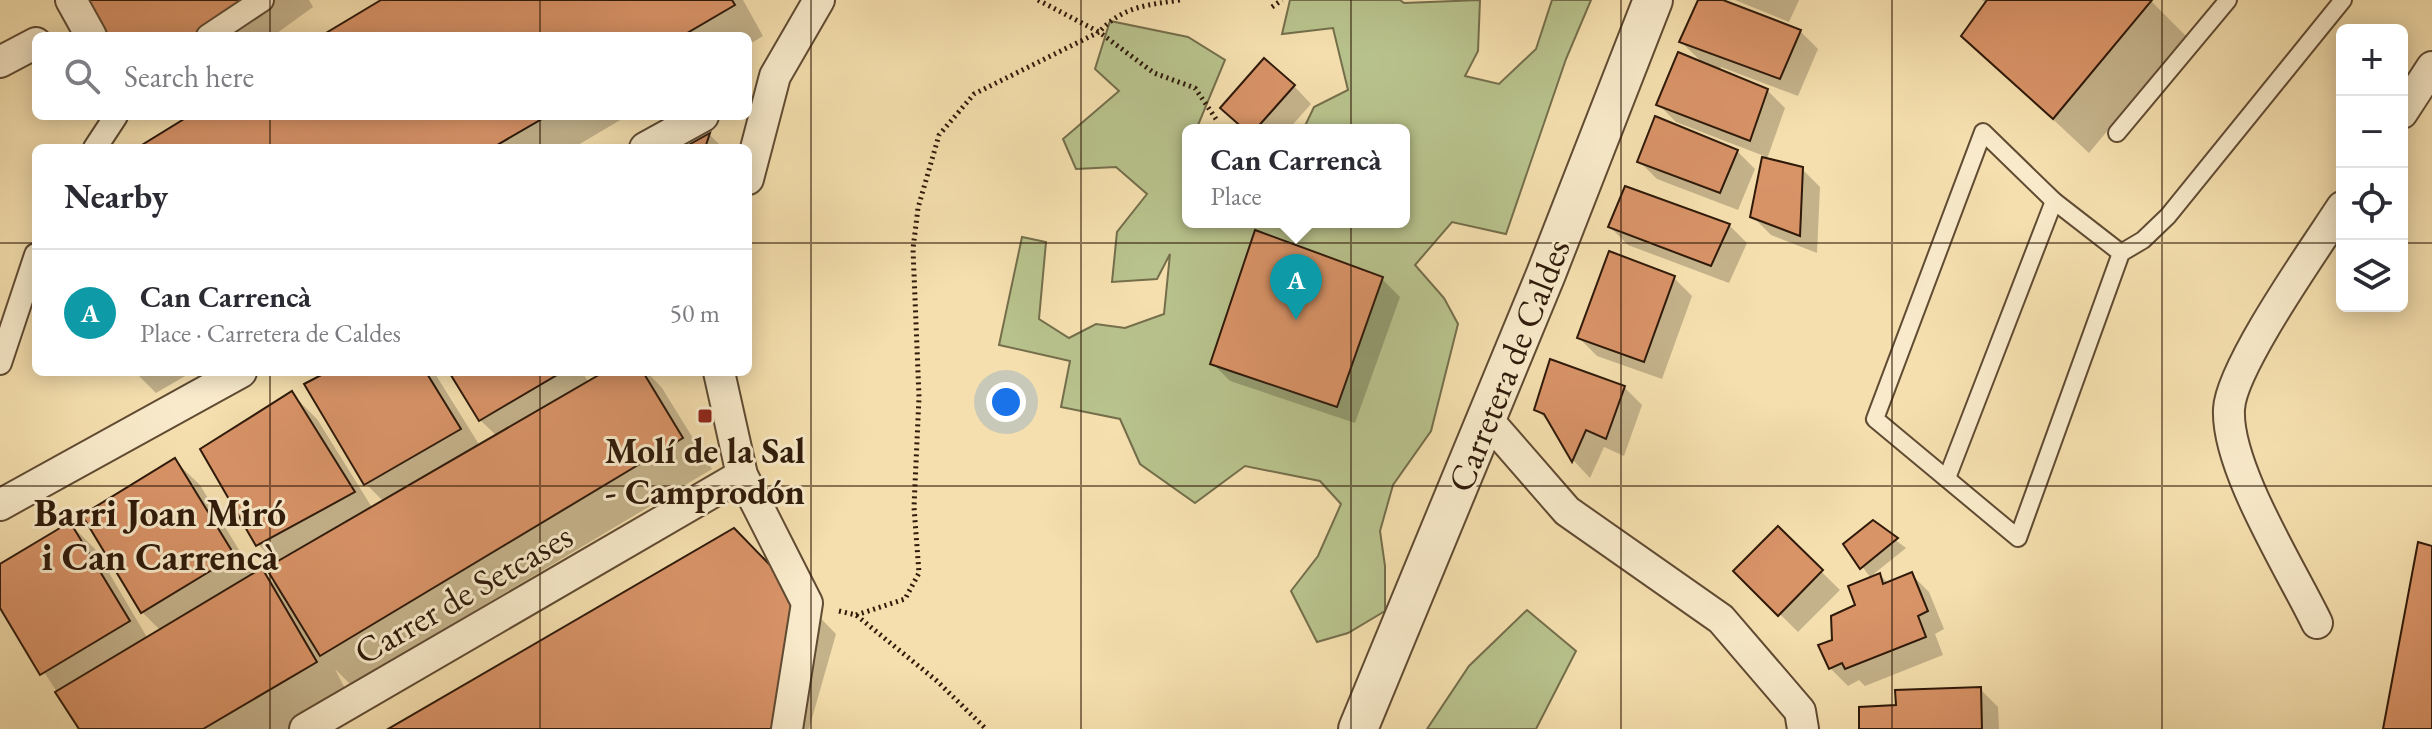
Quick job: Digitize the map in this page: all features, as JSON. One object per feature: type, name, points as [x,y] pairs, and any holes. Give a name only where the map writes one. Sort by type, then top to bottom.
[{"type":"street","points":[[214,32],[262,0]]},
{"type":"street","points":[[752,164],[775,76],[819,0]]},
{"type":"street","name":"Carretera de Caldes","points":[[1358,729],[1653,0]]},
{"type":"street","points":[[56,32],[81,18]]},
{"type":"street","points":[[0,62],[32,45]]},
{"type":"street","points":[[2408,104],[2432,67]]},
{"type":"street","points":[[752,89],[775,76]]},
{"type":"street","points":[[98,144],[113,120]]},
{"type":"street","points":[[652,144],[696,120]]},
{"type":"street","points":[[2317,623],[2238,463],[2229,408],[2245,367],[2270,321],[2336,216]]},
{"type":"street","points":[[0,363],[32,267]]},
{"type":"street","points":[[0,505],[234,376]]},
{"type":"street","points":[[720,376],[742,475],[807,603],[787,729]]},
{"type":"street","points":[[1486,418],[1567,511],[1721,619],[1800,711],[1803,729]]},
{"type":"street","name":"Carrer de Setcases","points":[[305,729],[742,475]]},
{"type":"lane","points":[[2117,133],[2228,0]]},
{"type":"lane","points":[[2121,253],[2054,201],[1983,132],[1875,419],[2018,538],[2121,253],[2143,240],[2168,216],[2343,0]]},
{"type":"lane","points":[[1947,478],[2054,201]]},
{"type":"path","points":[[1038,0],[1099,32],[1154,73],[1195,88],[1216,119]]},
{"type":"path","points":[[856,615],[905,599],[919,573],[914,507],[919,397],[913,249],[918,208],[939,135],[974,94],[1099,32],[1128,9],[1180,0]]},
{"type":"path","points":[[1272,7],[1282,0]]},
{"type":"path","points":[[807,603],[856,615],[937,681],[986,729]]},
{"type":"green space","points":[[1290,0],[1400,0],[1404,3],[1480,0],[1478,51],[1465,76],[1499,84],[1536,49],[1552,0],[1591,0],[1566,59],[1506,234],[1452,222],[1415,265],[1444,298],[1458,324],[1431,431],[1393,485],[1380,531],[1385,566],[1385,611],[1348,633],[1317,642],[1291,591],[1318,556],[1341,504],[1320,481],[1245,466],[1195,503],[1140,464],[1120,419],[1061,407],[1070,361],[999,345],[1022,237],[1046,242],[1039,319],[1069,338],[1096,324],[1125,328],[1164,314],[1170,254],[1157,279],[1112,282],[1117,232],[1147,194],[1116,167],[1076,169],[1063,139],[1119,91],[1095,69],[1110,21],[1188,37],[1225,60],[1198,124],[1182,124],[1182,228],[1410,228],[1410,124],[1306,124],[1314,107],[1348,90],[1333,28],[1282,34]]},
{"type":"green space","points":[[1527,610],[1576,651],[1536,729],[1427,729],[1469,666]]},
{"type":"building","points":[[84,0],[252,0],[208,32],[101,32]]},
{"type":"building","points":[[381,0],[732,0],[735,5],[689,32],[328,32]]},
{"type":"building","points":[[1698,0],[1723,0],[1801,30],[1780,79],[1679,42]]},
{"type":"building","points":[[1987,0],[2152,0],[2053,119],[1961,36]]},
{"type":"building","points":[[1678,52],[1768,89],[1750,141],[1656,105]]},
{"type":"building","points":[[1264,58],[1295,85],[1260,124],[1238,124],[1220,108]]},
{"type":"building","points":[[1655,116],[1738,150],[1720,193],[1637,162]]},
{"type":"building","points":[[182,120],[540,120],[499,144],[144,144]]},
{"type":"building","points":[[710,133],[706,144],[690,144]]},
{"type":"building","points":[[1762,157],[1803,167],[1800,236],[1750,217]]},
{"type":"building","points":[[1625,186],[1730,224],[1711,266],[1608,227]]},
{"type":"building","points":[[1255,230],[1383,277],[1337,407],[1210,364]]},
{"type":"building","points":[[1609,251],[1675,276],[1644,362],[1577,338]]},
{"type":"building","points":[[1550,359],[1625,386],[1606,439],[1586,430],[1572,462],[1544,414],[1534,410]]},
{"type":"building","points":[[319,376],[428,376],[461,429],[364,485],[304,384]]},
{"type":"building","points":[[451,376],[555,376],[479,421]]},
{"type":"building","points":[[597,376],[645,376],[683,438],[320,656],[266,568]]},
{"type":"building","points":[[292,391],[355,492],[256,546],[200,449]]},
{"type":"building","points":[[175,458],[235,556],[141,613],[82,515]]},
{"type":"building","points":[[1873,520],[1898,538],[1860,569],[1843,544]]},
{"type":"building","points":[[70,522],[130,621],[40,675],[0,608],[0,564]]},
{"type":"building","points":[[1778,526],[1823,570],[1778,616],[1733,571]]},
{"type":"building","points":[[734,528],[807,603],[771,729],[388,729]]},
{"type":"building","points":[[2418,542],[2432,546],[2432,729],[2383,729]]},
{"type":"building","points":[[262,568],[317,662],[203,729],[79,729],[55,692]]},
{"type":"building","points":[[1912,572],[1928,611],[1918,616],[1926,637],[1845,669],[1842,663],[1829,669],[1818,645],[1832,640],[1831,616],[1855,605],[1848,586],[1880,573],[1883,584]]},
{"type":"building","points":[[1981,687],[1982,729],[1859,729],[1859,707],[1896,705],[1895,690]]},
{"type":"place","name":"Can Carrencà","points":[[1296,320]]},
{"type":"place","name":"Molí de la Sal - Camprodón","points":[[705,416]]},
{"type":"district","name":"Barri Joan Miró i Can Carrencà","points":[[160,535]]}]
